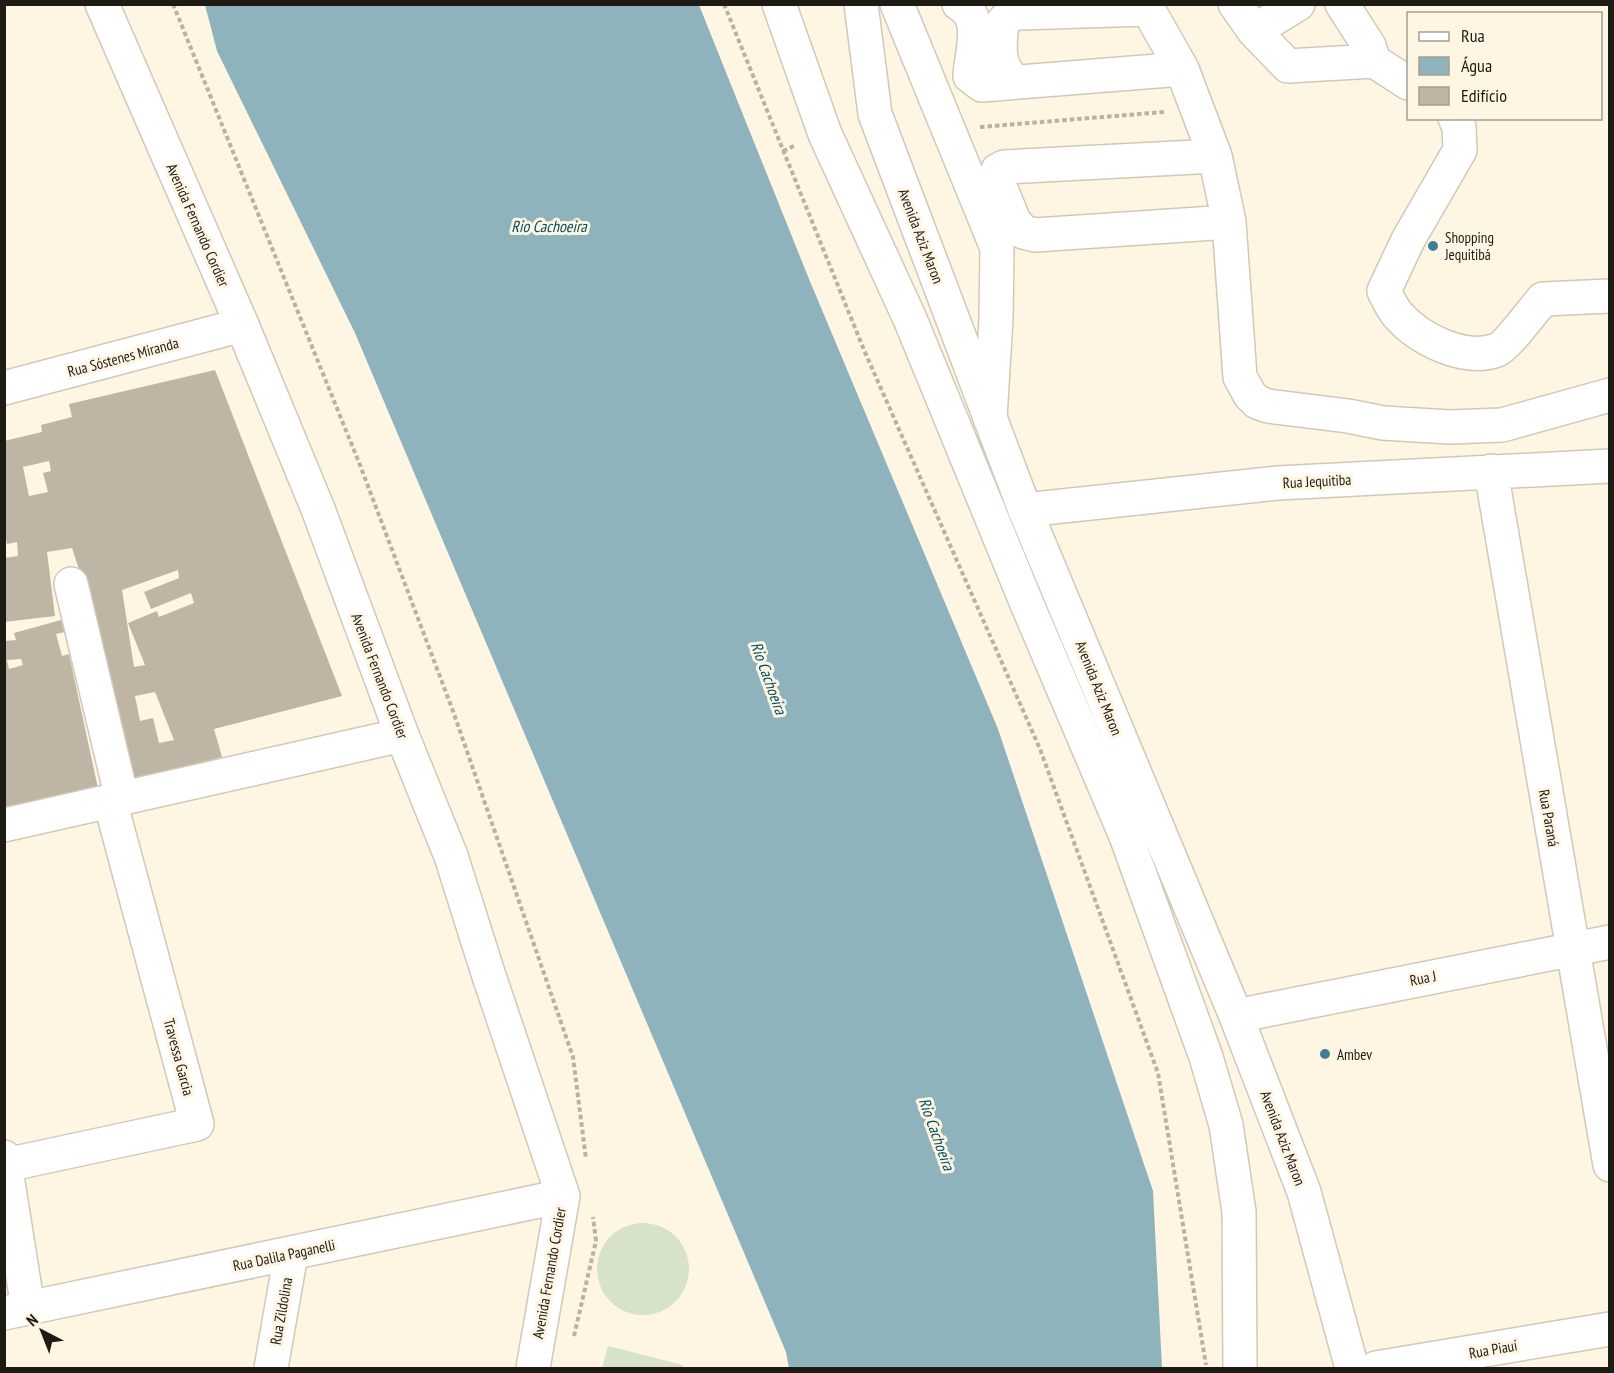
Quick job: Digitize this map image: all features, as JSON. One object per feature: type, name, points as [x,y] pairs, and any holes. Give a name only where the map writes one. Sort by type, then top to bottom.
[{"type":"main road","name":"Avenida Fernando Cordier","points":[[102,4],[242,325],[318,509],[402,735],[451,856],[577,1201],[532,1368]]},
{"type":"main road","points":[[779,4],[825,134],[910,319],[1027,604],[1126,836],[1206,1057],[1226,1125],[1239,1212],[1240,1368]]},
{"type":"main road","name":"Avenida Aziz Maron","points":[[861,4],[875,114],[1025,510],[1236,1016],[1304,1192],[1352,1368]]},
{"type":"main road","points":[[927,4],[915,15],[903,19],[997,248],[996,319],[990,418]]},
{"type":"main road","points":[[959,4],[967,9],[975,21],[970,76],[982,85],[1182,69]]},
{"type":"main road","points":[[1235,4],[1254,31],[1288,66],[1374,61],[1407,82]]},
{"type":"main road","points":[[1254,31],[1298,4]]},
{"type":"main road","points":[[1342,4],[1369,46],[1374,61]]},
{"type":"main road","points":[[1016,82],[1006,75],[1002,67],[1002,23],[1009,15],[1145,7],[1182,69],[1215,156],[1229,222],[1240,377],[1257,402],[1268,406],[1348,416],[1383,423],[1450,427],[1502,425],[1610,396]]},
{"type":"main road","points":[[1456,120],[1459,127],[1460,150],[1408,240],[1384,291],[1397,314],[1420,336],[1450,348],[1474,353],[1498,349],[1543,299],[1610,296]]},
{"type":"main road","points":[[1215,156],[1004,167],[998,170],[997,179],[1014,221],[1023,232],[1035,235],[1229,222]]},
{"type":"main road","name":"Rua Sóstenes Miranda","points":[[4,388],[242,325]]},
{"type":"main road","name":"Rua Jequitiba","points":[[1025,510],[1278,483],[1610,466]]},
{"type":"main road","name":"Rua Paraná","points":[[1491,471],[1610,1165]]},
{"type":"main road","name":"Travessa Garcia","points":[[5,1161],[197,1124],[116,800],[71,584]]},
{"type":"main road","points":[[4,825],[402,735]]},
{"type":"main road","name":"Rua J","points":[[1236,1016],[1610,942]]},
{"type":"main road","points":[[5,1161],[16,1310]]},
{"type":"main road","name":"Rua Dalila Paganelli","points":[[16,1310],[291,1254],[577,1201]]},
{"type":"main road","name":"Rua Zildolina","points":[[271,1368],[291,1254]]},
{"type":"main road","name":"Rua Piauí","points":[[1376,1368],[1610,1329]]},
{"type":"path","points":[[173,4],[360,465],[453,711],[573,1057],[586,1161]]},
{"type":"path","points":[[724,4],[864,350],[1040,749],[1158,1073],[1207,1368]]},
{"type":"path","points":[[948,129],[1197,109]]},
{"type":"path","points":[[571,1345],[596,1241],[577,1201]]},
{"type":"green space","points":[[643,1223],[661,1226],[676,1236],[686,1251],[689,1269],[686,1287],[676,1302],[661,1312],[643,1315],[625,1312],[610,1302],[600,1287],[597,1269],[600,1251],[610,1236],[625,1226]]},
{"type":"green space","points":[[608,1346],[683,1365],[682,1368],[602,1368]]},
{"type":"water","name":"Rio Cachoeira","points":[[205,5],[699,5],[809,279],[998,729],[1153,1191],[1162,1368],[789,1368],[786,1352],[355,333],[217,51]]},
{"type":"building","points":[[215,370],[342,696],[214,729],[222,757],[128,781],[89,600],[72,548],[47,552],[55,616],[4,622],[4,558],[18,556],[17,542],[7,544],[4,529],[4,441],[42,432],[41,425],[72,417],[69,404]],"holes":[[[49,461],[51,471],[43,473],[48,492],[29,496],[23,467]],[[178,570],[179,578],[144,592],[151,609],[191,593],[194,603],[159,617],[157,611],[128,623],[145,665],[134,667],[122,590]],[[155,692],[174,740],[159,743],[153,718],[140,721],[135,696]]]},
{"type":"building","points":[[61,620],[65,632],[56,634],[62,656],[69,654],[99,793],[4,814],[4,641],[16,640],[14,633]],"holes":[[[21,659],[23,665],[9,669],[7,660]]]},
{"type":"place","name":"Shopping Jequitibá","points":[[1433,246]]},
{"type":"place","name":"Ambev","points":[[1325,1054]]}]
